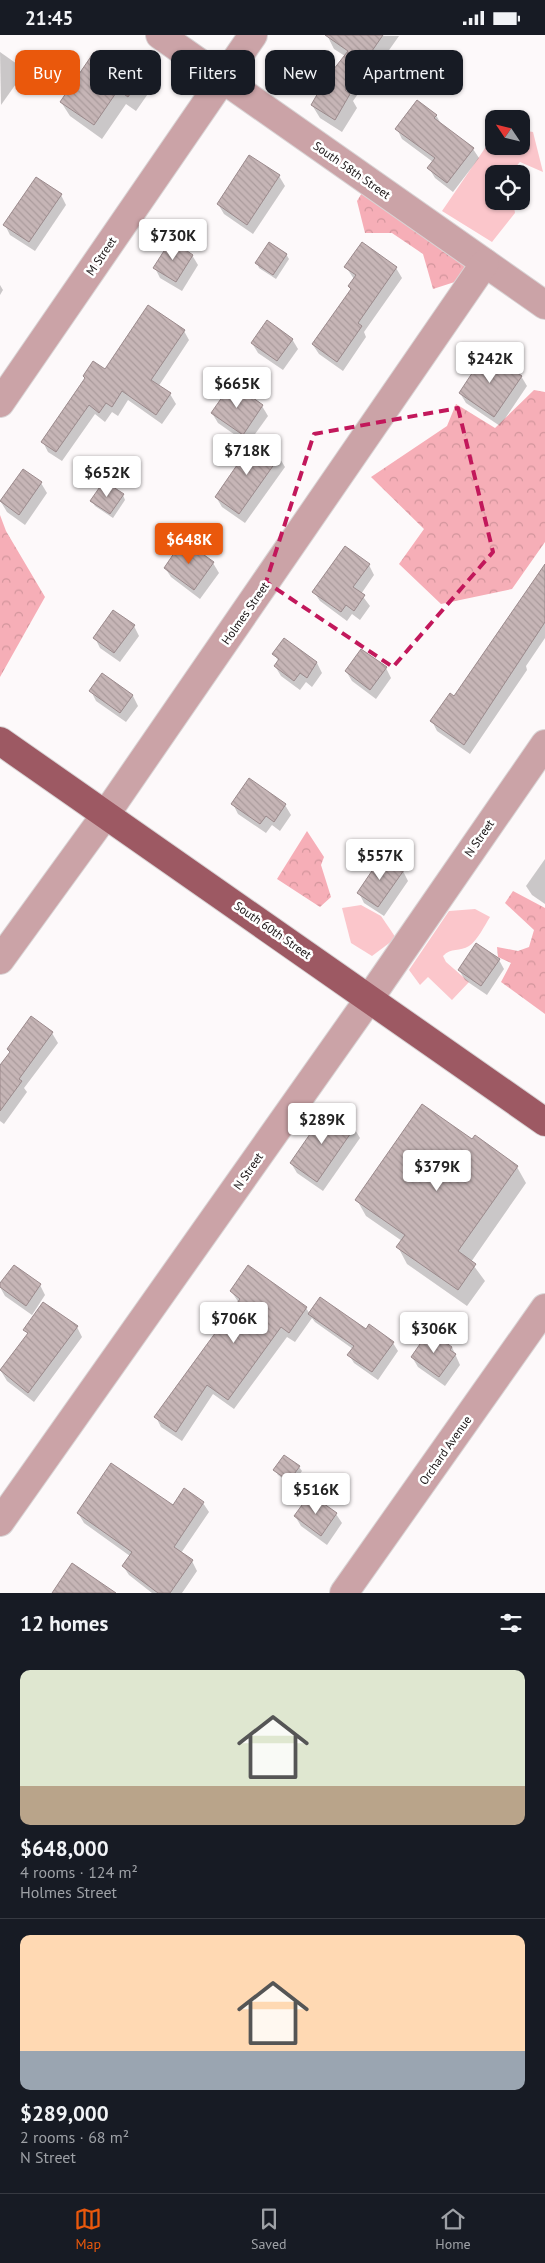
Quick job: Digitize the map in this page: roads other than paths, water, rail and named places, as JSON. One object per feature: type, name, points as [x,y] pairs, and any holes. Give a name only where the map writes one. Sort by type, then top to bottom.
[{"type":"main road","name":"South 60th Street","points":[[0,741],[545,1122]]},
{"type":"street","name":"South 58th Street","points":[[160,35],[181,50]]},
{"type":"street","name":"M Street","points":[[242,50],[253,35]]},
{"type":"street","name":"M Street","points":[[0,403],[211,95]]},
{"type":"street","name":"South 58th Street","points":[[245,95],[545,305]]},
{"type":"street","name":"Holmes Street","points":[[0,960],[106,814],[485,263]]},
{"type":"street","name":"N Street","points":[[0,1522],[369,999],[545,743]]},
{"type":"street","name":"Orchard Avenue","points":[[344,1593],[545,1308]]}]
